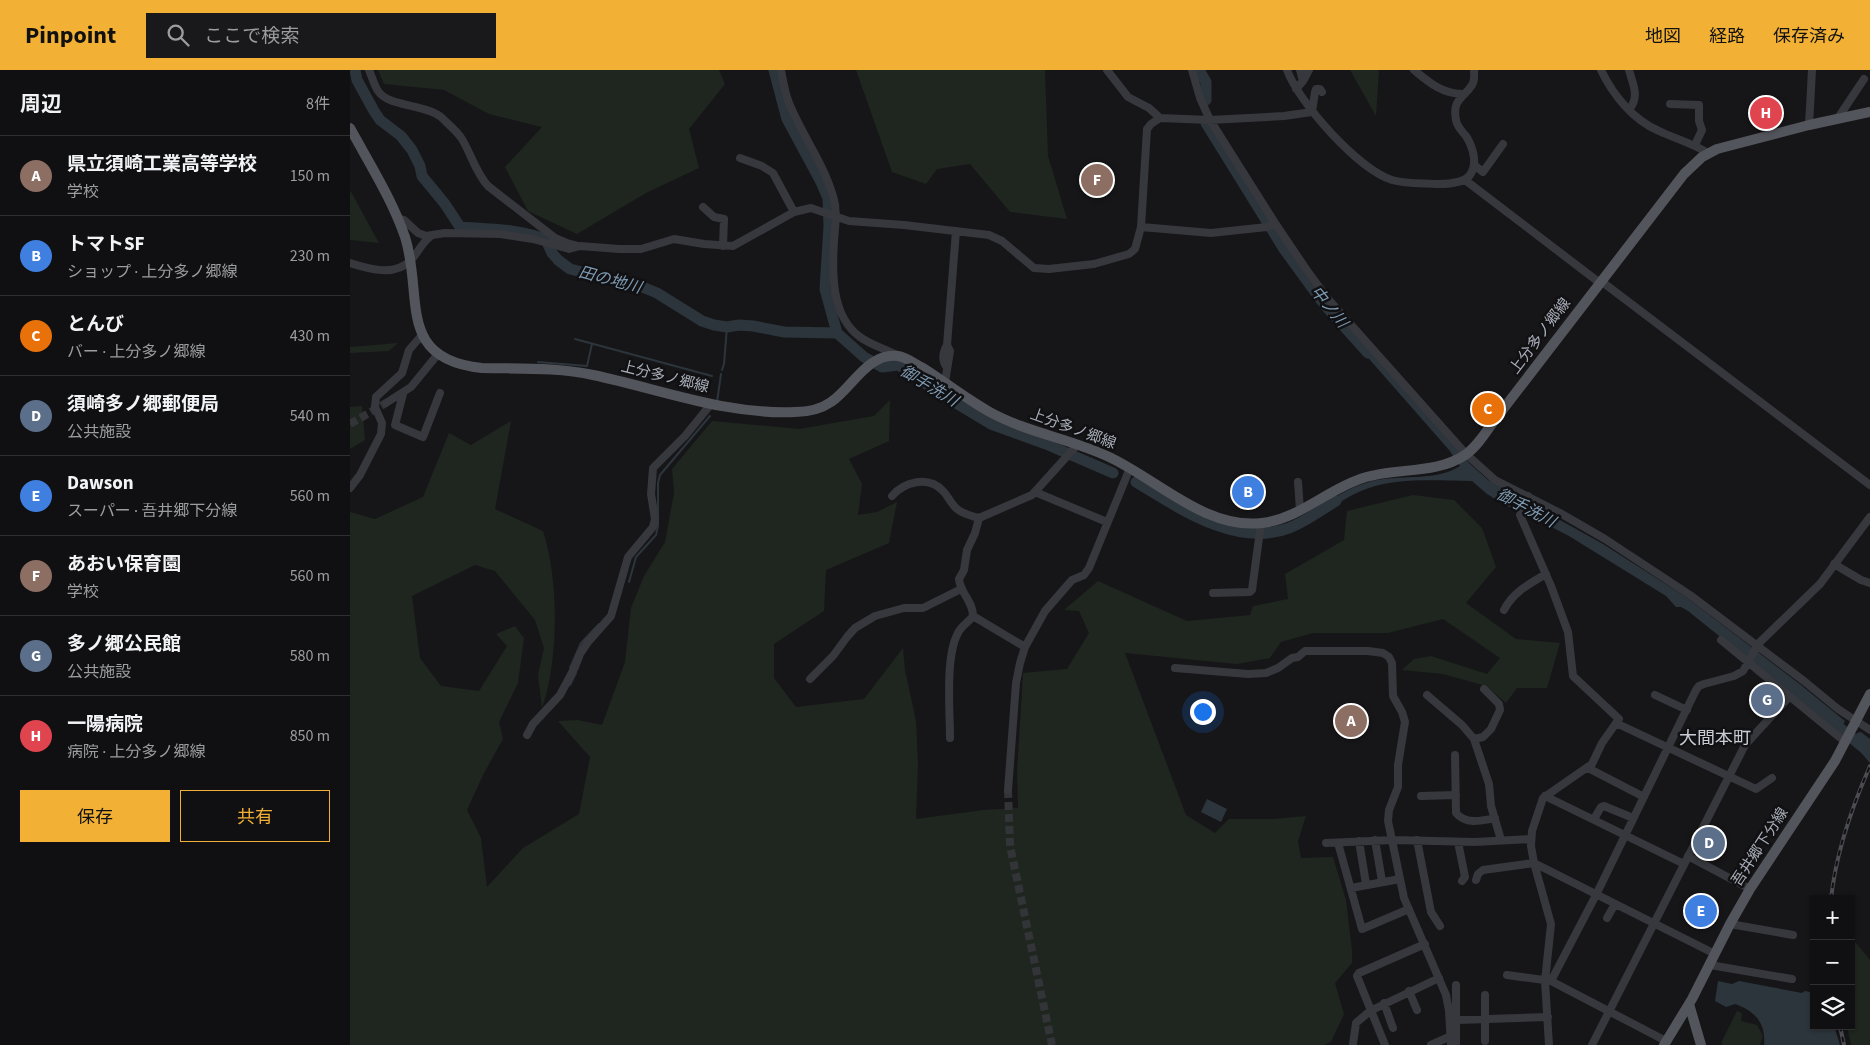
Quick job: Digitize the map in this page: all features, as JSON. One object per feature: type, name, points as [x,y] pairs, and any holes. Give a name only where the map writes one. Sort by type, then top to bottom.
[{"type":"main road","name":"上分多ノ郷線","points":[[350,128],[398,218],[405,238],[410,262],[415,311],[422,336],[438,354],[450,361],[474,367],[564,371],[592,375],[679,398],[777,412],[811,410],[830,402],[845,390],[865,368],[874,362],[887,357],[900,356],[945,382],[973,402],[999,416],[1075,447],[1108,456],[1209,514],[1233,522],[1261,526],[1300,510],[1342,487],[1364,478],[1384,473],[1425,469],[1461,457],[1494,421],[1684,174],[1708,153],[1744,141],[1870,112]]},
{"type":"main road","name":"吾井郷下分線","points":[[1665,1043],[1689,1004],[1750,889],[1835,761],[1870,694]]},
{"type":"main road","points":[[1689,1004],[1701,1045]]},
{"type":"street","points":[[369,70],[378,91],[382,95],[396,102],[435,113],[457,132],[488,186],[555,238],[567,243],[619,249],[641,249],[674,239],[723,246],[737,244],[794,212],[811,208],[850,221],[956,230],[996,238],[1020,254],[1034,268],[1049,270],[1094,264],[1123,257],[1135,249],[1141,227],[1147,129],[1160,118],[1210,120],[1284,116],[1312,112]]},
{"type":"street","points":[[781,70],[789,103],[825,172],[834,198],[833,271],[838,302],[843,315],[851,328],[862,338],[900,356]]},
{"type":"street","points":[[1107,70],[1128,97],[1149,108],[1160,118]]},
{"type":"street","points":[[1192,70],[1200,98],[1210,120],[1271,225],[1328,299],[1461,457],[1527,499],[1604,540],[1690,595],[1854,722],[1870,730]]},
{"type":"street","points":[[1287,70],[1296,89],[1312,112],[1335,135],[1349,153],[1390,179],[1425,184],[1442,184],[1465,180],[1469,177],[1474,165],[1473,154],[1456,120],[1456,107],[1462,94],[1473,84],[1474,70]]},
{"type":"street","points":[[1300,70],[1303,81]]},
{"type":"street","points":[[1296,89],[1310,70]]},
{"type":"street","points":[[1414,70],[1437,88],[1446,92],[1462,94]]},
{"type":"street","points":[[1595,70],[1603,74],[1617,96],[1641,120],[1657,131],[1695,145],[1708,153]]},
{"type":"street","points":[[1629,70],[1636,97],[1629,110]]},
{"type":"street","points":[[1809,125],[1812,70]]},
{"type":"street","points":[[1838,120],[1864,79]]},
{"type":"street","points":[[1312,112],[1316,90],[1320,89],[1322,92]]},
{"type":"street","points":[[1670,104],[1699,106],[1702,130],[1695,145]]},
{"type":"street","points":[[1474,165],[1483,172],[1503,144]]},
{"type":"street","points":[[740,158],[762,166],[773,173],[794,212]]},
{"type":"street","points":[[1465,180],[1870,484]]},
{"type":"street","points":[[703,208],[714,217],[724,220],[723,246]]},
{"type":"street","points":[[398,218],[404,220],[418,233],[431,236]]},
{"type":"street","points":[[1141,227],[1211,233],[1271,225]]},
{"type":"street","points":[[945,382],[946,366],[949,363],[950,351],[947,345],[956,230]]},
{"type":"street","points":[[350,263],[389,271],[400,268],[410,262],[426,239],[445,233],[500,234],[569,249],[580,246]]},
{"type":"street","points":[[350,488],[360,475],[381,434],[382,423],[375,407],[376,397],[402,373],[409,350],[422,336]]},
{"type":"street","points":[[386,404],[403,394],[438,354]]},
{"type":"street","points":[[403,394],[395,425],[423,437],[440,393]]},
{"type":"street","points":[[527,735],[533,724],[560,695],[580,654],[608,620],[628,557],[653,527],[651,494],[653,468],[685,436],[712,404]]},
{"type":"street","points":[[892,496],[898,489],[910,483],[933,484],[942,489],[956,508],[979,518],[1029,497],[1075,447]]},
{"type":"street","points":[[1008,790],[1016,683],[1025,647],[1044,612],[1072,580],[1085,574],[1130,468]]},
{"type":"street","points":[[1298,482],[1300,510]]},
{"type":"street","points":[[1034,492],[1107,522]]},
{"type":"street","points":[[1527,499],[1520,515],[1546,574],[1568,632],[1572,676],[1619,719],[1602,743],[1596,759],[1588,768],[1546,796],[1541,801],[1535,818],[1531,838],[1534,864],[1551,924],[1548,981],[1549,1045]]},
{"type":"street","points":[[1548,981],[1596,895],[1699,686],[1740,674],[1756,648],[1820,584],[1870,517]]},
{"type":"street","points":[[950,738],[950,671],[953,648],[958,632],[973,616],[973,608],[961,588],[959,579],[964,570],[966,550],[975,533],[979,518]]},
{"type":"street","points":[[1213,593],[1250,592],[1252,590],[1261,526]]},
{"type":"street","points":[[1834,564],[1860,580],[1870,583]]},
{"type":"street","points":[[1504,610],[1513,596],[1525,586],[1546,574]]},
{"type":"street","points":[[810,679],[834,656],[855,628],[875,616],[904,608],[923,608],[961,588]]},
{"type":"street","points":[[973,616],[1025,647]]},
{"type":"street","points":[[1721,640],[1789,697],[1845,740]]},
{"type":"street","points":[[1175,668],[1266,674],[1292,658],[1315,650],[1368,651],[1383,653],[1389,657],[1393,669],[1393,696],[1405,722],[1398,765],[1398,787],[1388,815],[1403,896],[1425,944],[1449,1006],[1451,1045]]},
{"type":"street","points":[[1474,739],[1483,737],[1491,730],[1500,710],[1499,704],[1484,690]]},
{"type":"street","points":[[1427,695],[1466,728],[1474,739],[1489,784],[1491,806],[1501,840]]},
{"type":"street","points":[[1655,695],[1687,710]]},
{"type":"street","points":[[1592,1045],[1748,741],[1789,697]]},
{"type":"street","points":[[1616,723],[1756,789],[1772,778]]},
{"type":"street","points":[[1455,754],[1456,813],[1461,818],[1474,822],[1495,818]]},
{"type":"street","points":[[1588,768],[1644,797]]},
{"type":"street","points":[[1421,796],[1456,795]]},
{"type":"street","points":[[1546,796],[1684,864]]},
{"type":"street","points":[[1594,819],[1601,807],[1604,806],[1633,818]]},
{"type":"street","points":[[1326,843],[1375,840],[1458,842],[1531,838]]},
{"type":"street","points":[[1375,840],[1382,881]]},
{"type":"street","points":[[1417,840],[1430,912],[1440,926]]},
{"type":"street","points":[[1359,841],[1366,884]]},
{"type":"street","points":[[1338,842],[1362,929],[1366,929],[1409,909]]},
{"type":"street","points":[[1458,842],[1465,877],[1462,881]]},
{"type":"street","points":[[1688,856],[1750,889]]},
{"type":"street","points":[[1476,880],[1483,870],[1534,864],[1715,954]]},
{"type":"street","points":[[1351,888],[1400,879]]},
{"type":"street","points":[[1607,918],[1614,904]]},
{"type":"street","points":[[1730,924],[1793,935]]},
{"type":"street","points":[[1385,1045],[1357,979],[1359,974],[1425,944]]},
{"type":"street","points":[[1710,965],[1792,979]]},
{"type":"street","points":[[1507,975],[1548,981],[1665,1043]]},
{"type":"street","points":[[1353,1044],[1356,1023],[1370,1010],[1439,978]]},
{"type":"street","points":[[1456,985],[1456,1045]]},
{"type":"street","points":[[1409,991],[1417,1010]]},
{"type":"street","points":[[1485,1040],[1486,995]]},
{"type":"street","points":[[1384,1003],[1393,1028]]},
{"type":"street","points":[[1457,1020],[1548,1017]]},
{"type":"street","points":[[1431,1045],[1451,1036]]},
{"type":"shaded area","points":[[378,70],[719,70],[725,84],[689,129],[699,168],[646,193],[577,234],[528,211],[505,167],[542,127],[489,114],[444,90],[384,84]]},
{"type":"shaded area","points":[[856,70],[1045,70],[1048,156],[1067,219],[1010,212],[970,164],[937,169],[926,184],[892,172]]},
{"type":"shaded area","points":[[1350,70],[1379,70],[1376,116]]},
{"type":"shaded area","points":[[350,190],[379,243],[350,240]]},
{"type":"shaded area","points":[[398,343],[389,351],[350,353],[350,347]]},
{"type":"shaded area","points":[[890,400],[889,441],[849,459],[862,484],[858,515],[877,512],[897,502],[889,543],[826,570],[824,611],[774,644],[774,678],[796,707],[864,699],[903,648],[905,670],[916,721],[918,764],[916,819],[983,810],[1018,808],[1017,773],[1023,673],[1067,669],[1089,633],[1079,611],[1064,610],[1098,581],[1187,621],[1250,615],[1253,606],[1288,599],[1285,574],[1344,540],[1347,511],[1413,495],[1454,500],[1482,528],[1496,567],[1466,603],[1516,639],[1560,643],[1547,688],[1517,688],[1506,703],[1486,686],[1443,674],[1402,670],[1414,659],[1431,656],[1487,674],[1500,658],[1443,619],[1388,633],[1313,633],[1281,642],[1270,658],[1237,664],[1125,653],[1186,815],[1215,833],[1229,819],[1274,819],[1306,816],[1298,841],[1301,858],[1333,857],[1346,900],[1352,963],[1335,983],[1344,1014],[1331,1042],[1324,1045],[350,1045],[350,512],[375,519],[423,497],[449,433],[471,445],[511,421],[495,509],[543,531],[548,551],[552,572],[555,620],[552,667],[542,708],[538,675],[544,648],[535,620],[495,571],[475,565],[412,596],[420,658],[441,686],[479,691],[507,646],[496,634],[515,626],[524,638],[518,683],[499,722],[503,739],[483,775],[467,810],[481,838],[487,887],[523,848],[579,814],[590,757],[558,721],[578,720],[602,725],[625,662],[631,608],[644,576],[665,542],[674,493],[672,469],[712,421],[799,429],[874,416]]},
{"type":"shaded area","points":[[362,406],[365,440],[350,449],[350,407]]},
{"type":"shaded area","points":[[1855,942],[1870,960],[1870,1045],[1851,1045],[1848,1030],[1855,1030]]},
{"type":"shaded area","points":[[1737,1011],[1742,1013],[1741,1021],[1757,1025],[1763,1036],[1760,1045],[1722,1045],[1722,1041]]},
{"type":"water","points":[[1361,340],[1469,463],[1488,480],[1603,544],[1686,597],[1845,721],[1839,732],[1688,611],[1681,607],[1676,607],[1666,596],[1569,536],[1505,505],[1487,494],[1472,481],[1420,480],[1394,482],[1357,493],[1325,512],[1321,506],[1362,484],[1377,480],[1431,476],[1451,471],[1460,466],[1449,450],[1356,344]]},
{"type":"water","points":[[1861,732],[1870,739],[1870,763],[1852,742],[1857,733]]},
{"type":"water","points":[[1207,799],[1227,809],[1221,822],[1201,812]]},
{"type":"water","points":[[1718,981],[1732,984],[1739,981],[1802,993],[1805,991],[1810,992],[1810,1030],[1835,1030],[1840,1045],[1764,1045],[1761,1024],[1753,1014],[1735,1004],[1726,1007],[1715,1001]]},
{"type":"waterway","name":"田の地川","points":[[355,70],[357,80],[380,120],[401,136],[412,150],[420,166],[422,176],[445,204],[460,227],[504,230],[537,236],[546,240],[552,253],[570,269],[645,288],[657,293],[702,321],[714,325],[727,327],[739,325],[753,326],[784,332],[837,333]]},
{"type":"waterway","name":"御手洗川","points":[[774,70],[787,119],[828,198],[829,226],[825,289],[837,333],[864,357],[882,367],[898,365],[933,389],[991,424],[1046,444],[1113,473]]},
{"type":"waterway","name":"中ノ川","points":[[1199,70],[1206,82],[1206,100]]},
{"type":"waterway","name":"中ノ川","points":[[1206,123],[1284,249],[1324,304],[1368,353]]},
{"type":"waterway","points":[[722,370],[727,327]]},
{"type":"waterway","points":[[575,339],[712,376]]},
{"type":"waterway","points":[[538,362],[587,366],[592,344]]},
{"type":"waterway","points":[[717,402],[721,374]]},
{"type":"waterway","points":[[629,582],[636,557],[656,535],[660,475],[710,416]]},
{"type":"waterway","name":"御手洗川","points":[[1136,482],[1189,513],[1229,529],[1249,533],[1269,533],[1289,528],[1336,501]]},
{"type":"waterway","points":[[570,668],[581,643],[599,624]]},
{"type":"waterway","points":[[570,685],[576,673]]},
{"type":"waterway","name":"御手洗川","points":[[1829,719],[1870,753]]},
{"type":"tunnel","points":[[350,424],[386,403]]},
{"type":"tunnel","points":[[1008,790],[1010,846],[1052,1045]]},
{"type":"railway","points":[[1831,895],[1845,831],[1870,766]]},
{"type":"railway","points":[[1841,1030],[1844,1045]]},
{"type":"place","name":"一陽病院","points":[[1766,113]]},
{"type":"place","name":"あおい保育園","points":[[1097,180]]},
{"type":"place","name":"とんび","points":[[1488,409]]},
{"type":"place","name":"トマトSF","points":[[1248,492]]},
{"type":"place","name":"多ノ郷公民館","points":[[1767,700]]},
{"type":"place","name":"県立須崎工業高等学校","points":[[1351,721]]},
{"type":"place","name":"須崎多ノ郷郵便局","points":[[1709,843]]},
{"type":"place","name":"Dawson","points":[[1701,911]]},
{"type":"district","name":"大間本町","points":[[1715,738]]}]
